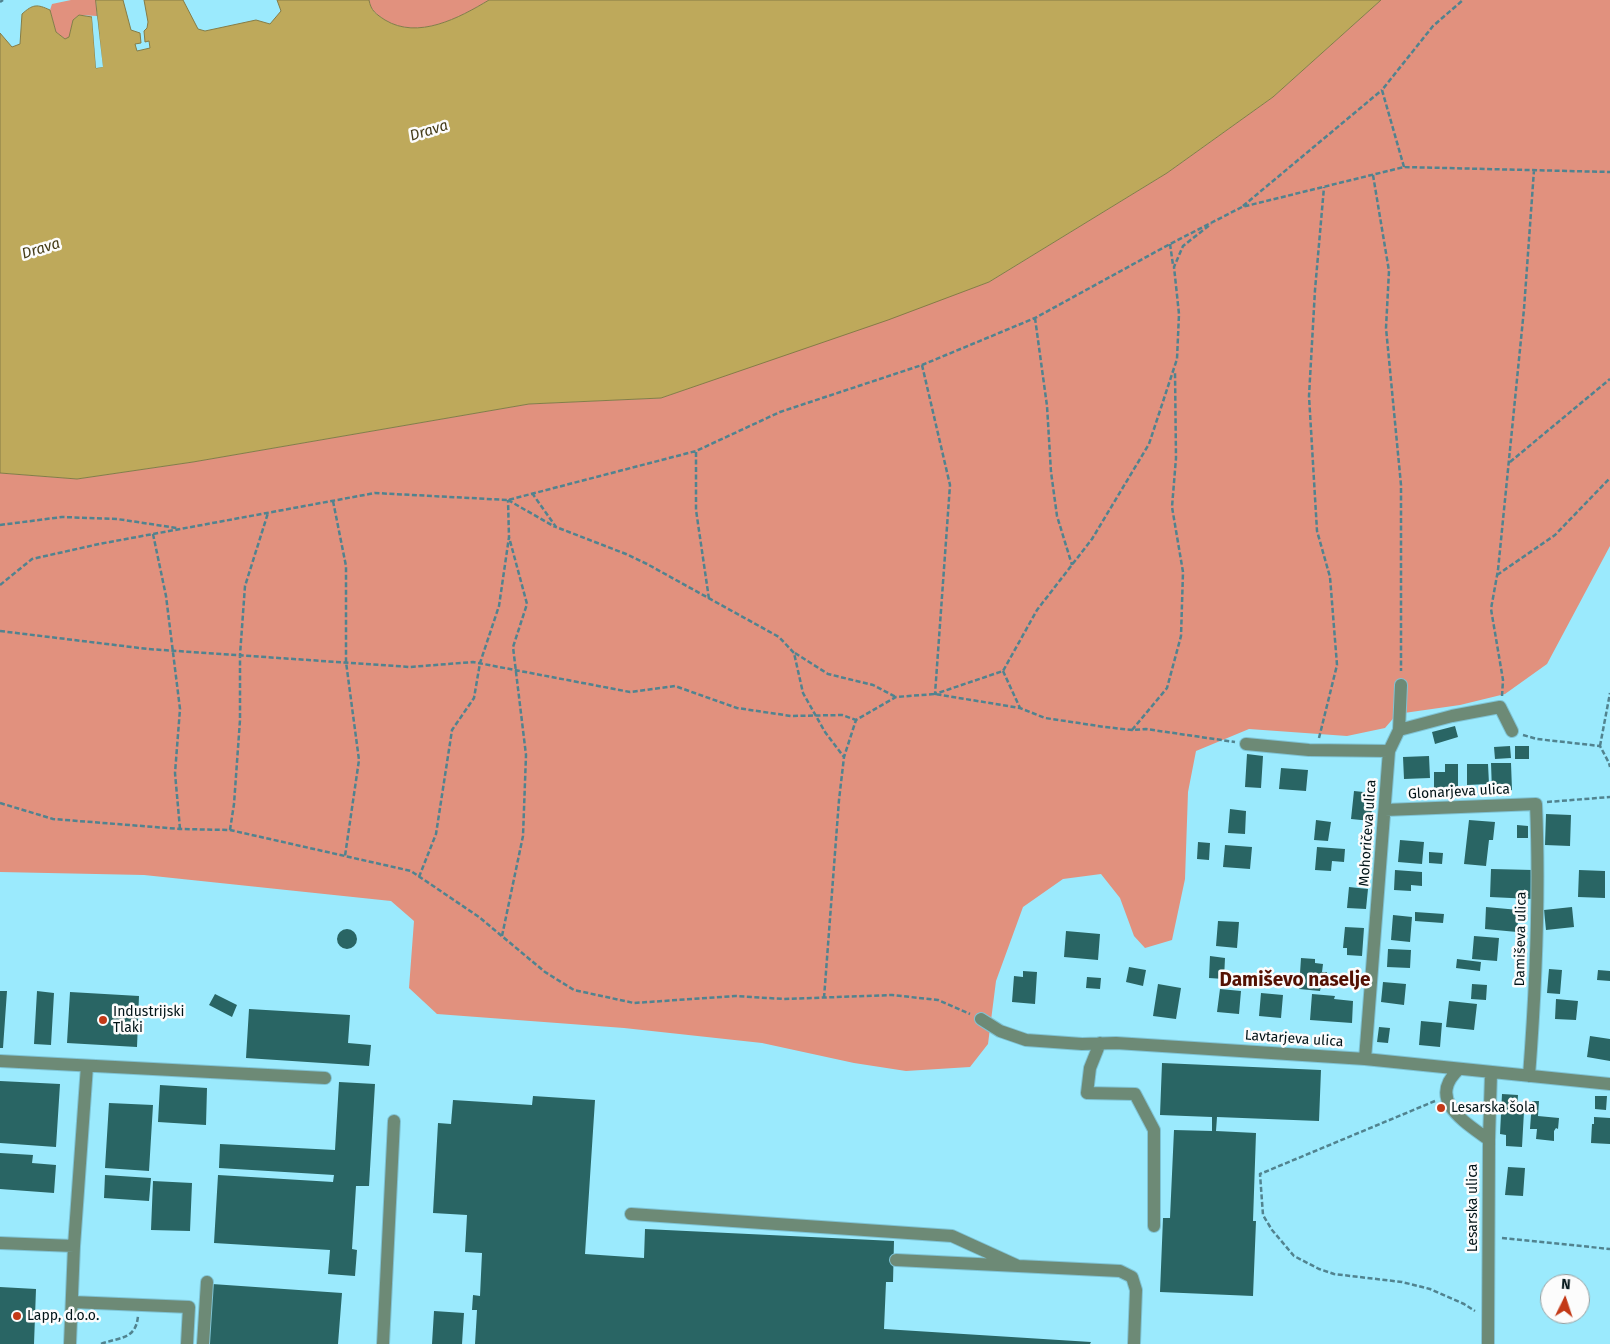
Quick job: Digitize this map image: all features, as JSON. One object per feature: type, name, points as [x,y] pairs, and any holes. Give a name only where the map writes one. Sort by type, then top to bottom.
[{"type":"street","points":[[1246,744],[1316,750],[1389,751],[1400,730],[1401,686]]},
{"type":"street","points":[[1400,730],[1452,716],[1500,707],[1512,731]]},
{"type":"street","name":"Mohoričeva ulica","points":[[1366,1059],[1389,751]]},
{"type":"street","name":"Glonarjeva ulica","points":[[1384,810],[1536,804]]},
{"type":"street","name":"Damiševa ulica","points":[[1530,1076],[1536,971],[1538,852],[1536,804]]},
{"type":"street","name":"Lavtarjeva ulica","points":[[981,1019],[1000,1031],[1026,1040],[1116,1043],[1366,1059],[1610,1084]]},
{"type":"street","points":[[1100,1043],[1090,1068],[1087,1092],[1135,1094],[1154,1130],[1154,1226]]},
{"type":"street","points":[[0,1060],[325,1078]]},
{"type":"street","points":[[70,1344],[74,1246],[87,1066]]},
{"type":"street","points":[[1459,1069],[1447,1084],[1446,1097],[1455,1112],[1489,1140]]},
{"type":"street","name":"Lesarska ulica","points":[[1488,1344],[1491,1073]]},
{"type":"street","points":[[383,1344],[394,1121]]},
{"type":"street","points":[[631,1214],[952,1236],[1018,1266]]},
{"type":"street","points":[[0,1243],[74,1246]]},
{"type":"street","points":[[896,1260],[1120,1271],[1132,1277],[1136,1290],[1134,1344]]},
{"type":"street","points":[[203,1344],[207,1282]]},
{"type":"street","points":[[72,1302],[189,1307],[187,1344]]},
{"type":"path","points":[[1242,207],[1382,90],[1433,26],[1463,0]]},
{"type":"path","points":[[1382,90],[1404,167]]},
{"type":"path","points":[[0,585],[32,559],[153,534],[375,493],[508,500],[696,451],[780,412],[922,365],[1034,318],[1242,207],[1404,167],[1610,172]]},
{"type":"path","points":[[1500,707],[1503,680],[1491,609],[1497,575],[1524,310],[1534,170]]},
{"type":"path","points":[[1373,175],[1389,271],[1386,328],[1401,485],[1401,686]]},
{"type":"path","points":[[1316,750],[1337,665],[1330,576],[1317,531],[1309,396],[1315,290],[1324,187]]},
{"type":"path","points":[[1174,266],[1183,246],[1218,219]]},
{"type":"path","points":[[935,694],[1003,671],[1038,610],[1092,539],[1149,444],[1177,359],[1179,314],[1170,244]]},
{"type":"path","points":[[1034,318],[1046,406],[1051,472],[1057,516],[1072,565]]},
{"type":"path","points":[[922,365],[950,485],[935,694]]},
{"type":"path","points":[[1132,730],[1167,688],[1181,636],[1183,572],[1172,507],[1176,458],[1174,367]]},
{"type":"path","points":[[1508,463],[1610,379]]},
{"type":"path","points":[[696,451],[696,510],[710,599]]},
{"type":"path","points":[[1497,575],[1555,534],[1610,478]]},
{"type":"path","points":[[532,493],[556,527]]},
{"type":"path","points":[[508,500],[556,527],[626,554],[710,599],[779,637],[794,653],[828,674],[873,685],[896,697]]},
{"type":"path","points":[[419,877],[436,834],[452,730],[474,698],[480,663],[499,606],[509,537],[508,500]]},
{"type":"path","points":[[333,501],[346,566],[346,662],[359,760],[345,856]]},
{"type":"path","points":[[230,830],[234,804],[240,720],[240,655],[245,586],[268,513]]},
{"type":"path","points":[[0,525],[62,517],[117,519],[181,529]]},
{"type":"path","points":[[153,534],[166,596],[180,709],[175,773],[180,829]]},
{"type":"path","points":[[502,936],[523,836],[526,755],[514,670],[513,647],[526,604],[509,537]]},
{"type":"path","points":[[0,632],[172,651],[410,667],[473,662],[630,692],[675,686],[737,708],[791,716],[842,715],[856,720]]},
{"type":"path","points":[[794,653],[803,693],[825,732],[844,757]]},
{"type":"path","points":[[1003,671],[1020,708]]},
{"type":"path","points":[[824,998],[839,800],[844,757],[856,720],[896,697],[935,694],[1020,708],[1045,718],[1132,730],[1146,729],[1246,744]]},
{"type":"path","points":[[1610,694],[1600,746],[1610,767]]},
{"type":"path","points":[[1512,731],[1536,739],[1600,746]]},
{"type":"path","points":[[1536,804],[1610,796]]},
{"type":"path","points":[[0,803],[53,819],[180,829],[230,830],[411,871],[479,917],[545,972],[574,990],[634,1003],[735,996],[784,999],[892,995],[938,1000],[981,1019]]},
{"type":"path","points":[[1446,1097],[1260,1174],[1263,1214],[1272,1230],[1294,1256],[1319,1269],[1334,1274],[1402,1282],[1430,1289],[1488,1317]]},
{"type":"path","points":[[1488,1237],[1610,1249]]},
{"type":"path","points":[[101,1344],[126,1337],[132,1332],[136,1326],[138,1305]]},
{"type":"shaded area","points":[[71,0],[96,0],[97,16],[79,15],[73,20],[69,38],[65,39],[56,32],[50,10],[52,4]]},
{"type":"shaded area","points":[[369,0],[489,0],[452,20],[424,27],[411,28],[398,26],[379,16],[374,12]]},
{"type":"shaded area","points":[[1381,0],[1610,0],[1610,546],[1547,664],[1505,694],[1460,705],[1397,714],[1385,728],[1347,736],[1249,729],[1196,751],[1188,792],[1185,879],[1172,940],[1145,948],[1134,936],[1120,898],[1101,874],[1063,879],[1023,907],[996,981],[988,1044],[970,1067],[906,1071],[854,1063],[762,1043],[624,1028],[437,1014],[409,988],[414,921],[391,901],[144,875],[0,872],[0,473],[77,479],[193,462],[529,404],[661,398],[989,282],[1167,173],[1273,97]]},
{"type":"water","name":"Drava","points":[[96,0],[123,0],[131,30],[140,33],[141,43],[135,44],[137,51],[150,48],[149,41],[145,42],[144,31],[147,28],[148,22],[144,0],[183,0],[198,29],[205,31],[256,20],[270,24],[281,11],[277,0],[369,0],[374,12],[385,20],[398,26],[411,28],[424,27],[452,20],[489,0],[1381,0],[1273,97],[1167,173],[989,282],[888,320],[661,398],[529,404],[193,462],[77,479],[0,473],[0,33],[12,47],[20,44],[22,14],[35,6],[50,10],[56,32],[65,39],[69,37],[73,20],[79,15],[92,17],[96,68],[102,67]]},
{"type":"pier","points":[[97,16],[103,67],[96,68],[92,17],[94,17],[98,65],[100,65],[95,17]]},
{"type":"building","points":[[1455,726],[1458,737],[1435,744],[1432,732]]},
{"type":"building","points":[[1510,746],[1511,758],[1495,759],[1494,747]]},
{"type":"building","points":[[1515,746],[1529,746],[1529,759],[1515,759]]},
{"type":"building","points":[[1247,754],[1263,756],[1261,788],[1245,787]]},
{"type":"building","points":[[1429,756],[1430,778],[1404,779],[1403,757]]},
{"type":"building","points":[[1491,763],[1511,763],[1512,790],[1492,791]]},
{"type":"building","points":[[1445,764],[1458,764],[1458,793],[1451,793],[1451,798],[1434,798],[1434,772],[1445,772]]},
{"type":"building","points":[[1467,764],[1488,764],[1489,784],[1467,785]]},
{"type":"building","points":[[1281,768],[1308,770],[1306,791],[1279,789]]},
{"type":"building","points":[[1354,791],[1373,793],[1371,821],[1351,819]]},
{"type":"building","points":[[1230,809],[1246,811],[1245,834],[1228,833]]},
{"type":"building","points":[[1546,814],[1571,815],[1570,846],[1545,845]]},
{"type":"building","points":[[1316,820],[1331,822],[1328,841],[1314,840]]},
{"type":"building","points":[[1469,820],[1495,822],[1493,840],[1489,840],[1486,866],[1464,864]]},
{"type":"building","points":[[1517,825],[1528,826],[1528,838],[1517,838]]},
{"type":"building","points":[[1400,840],[1424,842],[1422,864],[1398,862]]},
{"type":"building","points":[[1198,842],[1210,843],[1209,860],[1197,859]]},
{"type":"building","points":[[1225,845],[1252,847],[1250,869],[1223,867]]},
{"type":"building","points":[[1317,847],[1345,849],[1344,862],[1332,861],[1331,871],[1315,870]]},
{"type":"building","points":[[1429,852],[1443,853],[1442,864],[1429,863]]},
{"type":"building","points":[[1491,869],[1533,870],[1532,899],[1490,897]]},
{"type":"building","points":[[1395,870],[1422,872],[1422,886],[1411,885],[1411,891],[1394,890]]},
{"type":"building","points":[[1579,870],[1605,871],[1605,898],[1578,897]]},
{"type":"building","points":[[1349,887],[1368,889],[1366,909],[1347,908]]},
{"type":"building","points":[[1486,907],[1519,910],[1517,932],[1485,929]]},
{"type":"building","points":[[1572,907],[1574,927],[1546,930],[1544,910]]},
{"type":"building","points":[[1415,912],[1444,914],[1443,923],[1415,921]]},
{"type":"building","points":[[1393,915],[1412,917],[1410,942],[1391,940]]},
{"type":"building","points":[[1218,921],[1239,922],[1237,948],[1216,946]]},
{"type":"building","points":[[1345,927],[1364,928],[1362,956],[1347,955],[1347,948],[1343,948]]},
{"type":"building","points":[[347,929],[354,932],[357,939],[354,946],[347,949],[340,946],[337,939],[340,932]]},
{"type":"building","points":[[1066,931],[1100,934],[1098,960],[1064,957]]},
{"type":"building","points":[[1474,936],[1499,938],[1497,961],[1472,959]]},
{"type":"building","points":[[1388,949],[1411,950],[1410,968],[1387,967]]},
{"type":"building","points":[[1210,956],[1225,958],[1224,979],[1209,978]]},
{"type":"building","points":[[1301,958],[1315,959],[1315,963],[1323,964],[1322,972],[1327,972],[1326,985],[1321,985],[1320,991],[1299,989]]},
{"type":"building","points":[[1457,959],[1481,962],[1480,971],[1456,968]]},
{"type":"building","points":[[1129,967],[1146,970],[1143,986],[1126,982]]},
{"type":"building","points":[[1549,969],[1562,970],[1560,994],[1547,993]]},
{"type":"building","points":[[1598,970],[1610,971],[1610,981],[1597,980]]},
{"type":"building","points":[[1023,971],[1037,972],[1035,1004],[1012,1002],[1014,976],[1023,977]]},
{"type":"building","points":[[1087,977],[1101,978],[1100,989],[1086,988]]},
{"type":"building","points":[[1383,982],[1406,984],[1404,1005],[1381,1002]]},
{"type":"building","points":[[1158,984],[1181,988],[1176,1019],[1153,1016]]},
{"type":"building","points":[[1472,984],[1487,985],[1486,1000],[1471,999]]},
{"type":"building","points":[[1220,989],[1241,991],[1239,1014],[1217,1012]]},
{"type":"building","points":[[0,991],[7,991],[3,1048],[0,1048]]},
{"type":"building","points":[[37,991],[54,993],[51,1045],[34,1044]]},
{"type":"building","name":"Industrijski Tlaki","points":[[70,992],[139,996],[137,1047],[67,1043]]},
{"type":"building","points":[[1261,993],[1283,995],[1281,1018],[1259,1016]]},
{"type":"building","points":[[215,994],[237,1005],[232,1017],[209,1005]]},
{"type":"building","points":[[1312,994],[1335,996],[1334,999],[1353,1001],[1352,1023],[1310,1020]]},
{"type":"building","points":[[1556,999],[1578,1001],[1576,1020],[1555,1019]]},
{"type":"building","points":[[1449,1001],[1477,1004],[1474,1030],[1446,1027]]},
{"type":"building","points":[[249,1009],[350,1015],[348,1043],[371,1045],[369,1066],[246,1058]]},
{"type":"building","points":[[1421,1021],[1442,1023],[1440,1047],[1419,1045]]},
{"type":"building","points":[[1379,1027],[1390,1028],[1388,1043],[1377,1042]]},
{"type":"building","points":[[1590,1036],[1610,1039],[1610,1061],[1587,1057]]},
{"type":"building","points":[[1162,1063],[1321,1070],[1319,1121],[1217,1117],[1216,1131],[1256,1133],[1253,1221],[1256,1221],[1253,1296],[1160,1292],[1163,1218],[1170,1218],[1174,1130],[1212,1131],[1212,1117],[1160,1115]]},
{"type":"building","points":[[0,1081],[60,1084],[56,1147],[0,1143]]},
{"type":"building","points":[[339,1082],[375,1084],[369,1186],[356,1186],[352,1249],[357,1250],[355,1276],[328,1274],[330,1250],[214,1243],[218,1175],[333,1182],[334,1175],[219,1168],[220,1144],[335,1150]]},
{"type":"building","points":[[160,1085],[207,1088],[206,1125],[158,1122]]},
{"type":"building","points":[[1502,1094],[1518,1095],[1517,1110],[1524,1111],[1522,1147],[1506,1146],[1506,1135],[1500,1134]]},
{"type":"building","points":[[533,1096],[595,1100],[585,1254],[644,1258],[645,1229],[894,1241],[893,1282],[886,1282],[884,1329],[1091,1342],[1090,1344],[475,1344],[477,1310],[472,1310],[473,1295],[480,1296],[482,1253],[465,1252],[467,1215],[433,1213],[438,1123],[451,1124],[453,1100],[532,1105]]},
{"type":"building","points":[[1595,1096],[1607,1096],[1606,1110],[1595,1109]]},
{"type":"building","points":[[1532,1101],[1539,1101],[1538,1116],[1559,1118],[1558,1129],[1556,1128],[1554,1131],[1554,1141],[1536,1139],[1537,1129],[1530,1129]]},
{"type":"building","points":[[109,1103],[153,1105],[149,1171],[105,1168]]},
{"type":"building","points":[[1594,1117],[1610,1118],[1610,1144],[1591,1143]]},
{"type":"building","points":[[0,1153],[33,1155],[32,1163],[56,1165],[54,1193],[0,1189]]},
{"type":"building","points":[[1508,1167],[1525,1168],[1523,1196],[1505,1195]]},
{"type":"building","points":[[105,1175],[151,1178],[149,1201],[104,1198]]},
{"type":"building","points":[[153,1181],[192,1183],[190,1231],[151,1230]]},
{"type":"building","points":[[212,1284],[342,1293],[338,1344],[208,1344]]},
{"type":"building","name":"Lapp, d.o.o.","points":[[0,1287],[36,1289],[34,1344],[0,1344]]},
{"type":"building","points":[[434,1311],[464,1313],[462,1344],[432,1344]]},
{"type":"place","name":"Industrijski Tlaki","points":[[103,1020]]},
{"type":"place","name":"Lesarska šola","points":[[1441,1108]]},
{"type":"place","name":"Lapp, d.o.o.","points":[[17,1316]]},
{"type":"district","name":"Damiševo naselje","points":[[1295,981]]}]
